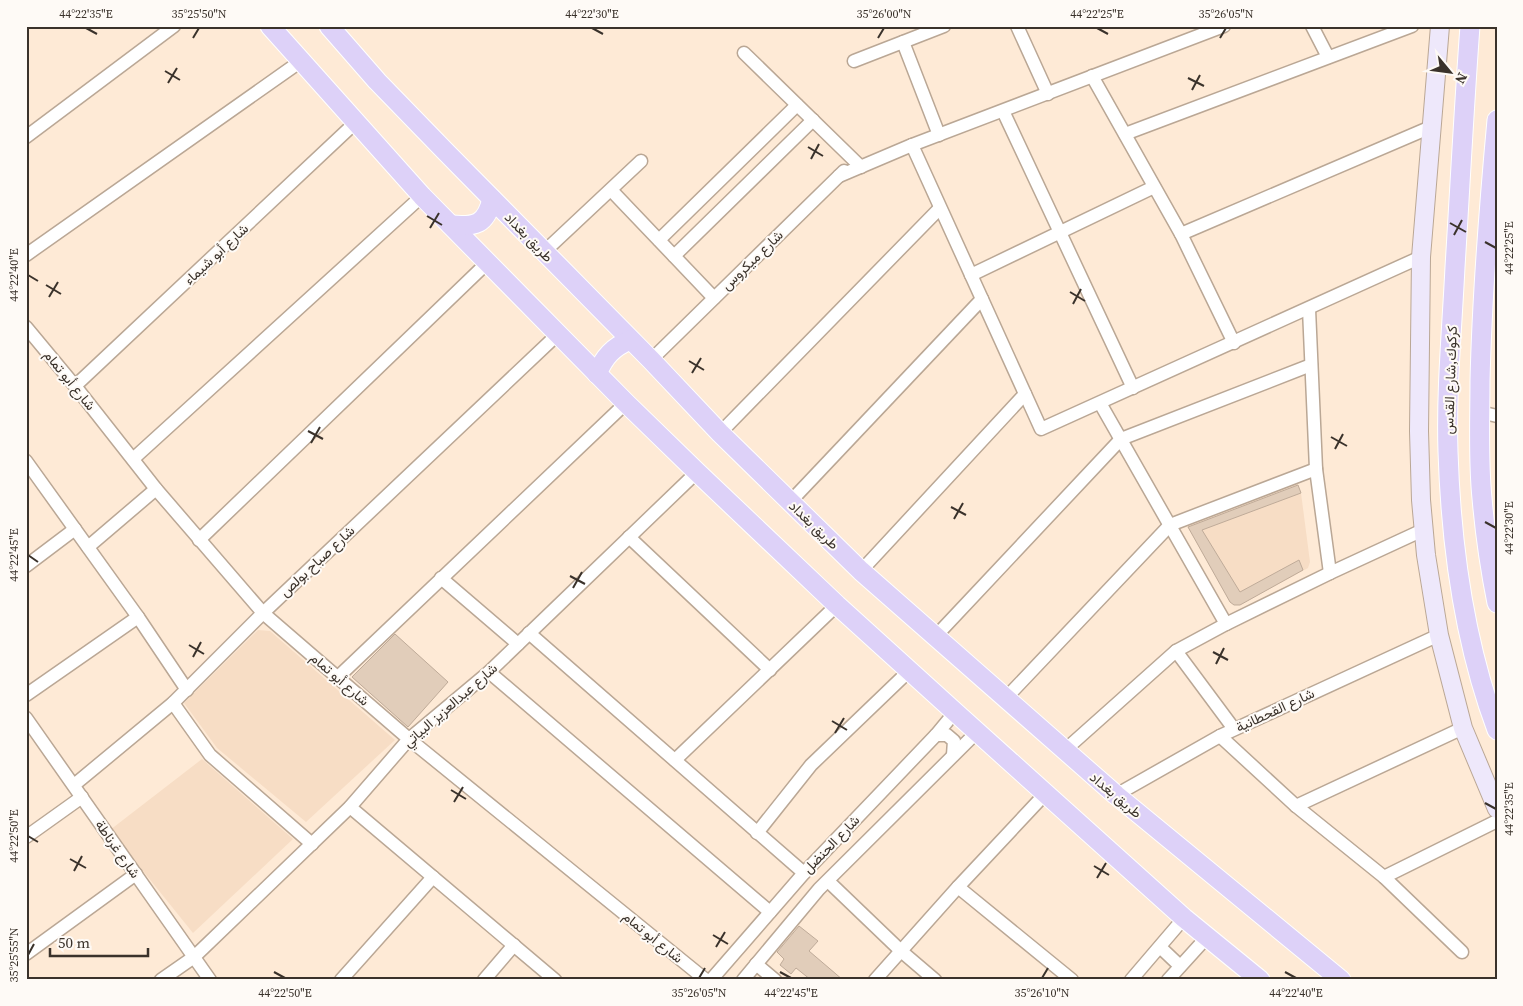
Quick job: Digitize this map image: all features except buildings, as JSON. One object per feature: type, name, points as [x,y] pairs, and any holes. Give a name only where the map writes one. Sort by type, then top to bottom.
[{"type":"main road","points":[[270,26],[422,196],[597,374],[697,472],[837,605],[955,712],[1184,918],[1260,980]]},
{"type":"main road","name":"طريق بغداد","points":[[329,26],[377,81],[651,360],[720,433],[861,571],[1116,795],[1340,980]]},
{"type":"main road","name":"كركوك,شارع القدس","points":[[1470,26],[1450,364],[1448,450],[1451,517],[1460,585],[1474,653],[1490,712],[1497,730]]},
{"type":"main road","points":[[1497,120],[1493,210],[1485,278],[1490,310],[1488,414],[1482,497],[1491,527],[1490,566],[1497,603]]},
{"type":"main road","points":[[451,225],[465,226],[476,224],[489,211],[492,199]]},
{"type":"main road","points":[[1455,278],[1485,278]]},
{"type":"main road","points":[[597,374],[606,356],[621,344],[630,340]]},
{"type":"street","points":[[26,137],[174,26]]},
{"type":"street","points":[[854,61],[943,26]]},
{"type":"street","points":[[1017,26],[1048,94]]},
{"type":"street","points":[[744,53],[858,164],[1003,111],[1224,26]]},
{"type":"street","points":[[1312,26],[1328,57]]},
{"type":"street","points":[[1124,134],[1412,26]]},
{"type":"street","points":[[1440,26],[1421,258],[1419,468],[1423,530],[1439,635],[1463,728],[1497,809]]},
{"type":"street","points":[[903,42],[939,135]]},
{"type":"street","points":[[26,255],[300,61]]},
{"type":"street","points":[[1092,76],[1180,234],[1234,343]]},
{"type":"street","points":[[659,240],[797,105]]},
{"type":"street","points":[[1003,111],[1133,388]]},
{"type":"street","points":[[674,256],[812,120]]},
{"type":"street","name":"شارع أبو شيماء","points":[[75,386],[356,122]]},
{"type":"street","points":[[1180,234],[1431,127]]},
{"type":"street","points":[[912,145],[1040,429],[1421,258]]},
{"type":"street","points":[[544,252],[641,161]]},
{"type":"street","name":"شارع ميكروس","points":[[651,360],[839,176],[858,164]]},
{"type":"street","points":[[971,275],[1154,187]]},
{"type":"street","points":[[611,190],[714,298]]},
{"type":"street","points":[[133,459],[422,196]]},
{"type":"street","points":[[720,433],[940,208]]},
{"type":"street","points":[[199,540],[488,262]]},
{"type":"street","points":[[790,502],[982,299]]},
{"type":"street","points":[[1309,309],[1316,469],[1330,573]]},
{"type":"street","name":"شارع أبو تمام","points":[[26,327],[75,386],[156,490],[263,613],[409,739],[706,980]]},
{"type":"street","name":"شارع صباح بولص","points":[[74,785],[187,690],[263,613],[558,334]]},
{"type":"street","points":[[935,637],[1121,439],[1311,365]]},
{"type":"street","points":[[861,571],[1025,394]]},
{"type":"street","points":[[338,677],[626,403]]},
{"type":"street","points":[[1100,403],[1226,624]]},
{"type":"street","points":[[26,461],[138,617],[187,690]]},
{"type":"street","points":[[1006,698],[1170,525],[1316,469]]},
{"type":"street","name":"شارع عبدالعزيز البياتي","points":[[161,980],[194,957],[350,807],[409,739],[489,672],[697,472]]},
{"type":"street","points":[[88,547],[156,490]]},
{"type":"street","points":[[26,566],[75,530]]},
{"type":"street","points":[[1065,750],[1176,651],[1330,573],[1423,530]]},
{"type":"street","points":[[629,537],[770,670]]},
{"type":"street","points":[[442,578],[518,644]]},
{"type":"street","points":[[675,760],[837,605]]},
{"type":"street","points":[[26,695],[138,617]]},
{"type":"street","points":[[529,633],[804,873]]},
{"type":"street","name":"شارع القحطانية","points":[[1116,795],[1234,729],[1439,635]]},
{"type":"street","points":[[1176,651],[1234,729]]},
{"type":"street","points":[[757,832],[811,765],[910,670]]},
{"type":"street","points":[[489,672],[770,912]]},
{"type":"street","points":[[173,703],[210,755],[312,844]]},
{"type":"street","name":"شارع الحنضل","points":[[711,980],[804,873],[936,735],[955,712]]},
{"type":"street","name":"شارع غرناطة","points":[[26,718],[210,980]]},
{"type":"street","points":[[1296,806],[1463,728]]},
{"type":"street","name":"شارع الحنضل","points":[[743,980],[828,881],[978,731]]},
{"type":"street","points":[[936,735],[947,735],[954,741],[953,755]]},
{"type":"street","points":[[1220,736],[1296,806],[1384,877],[1462,952]]},
{"type":"street","points":[[875,980],[958,887],[1046,793]]},
{"type":"street","points":[[26,837],[82,797]]},
{"type":"street","points":[[350,807],[555,980]]},
{"type":"street","points":[[1384,877],[1497,821]]},
{"type":"street","points":[[26,954],[136,874]]},
{"type":"street","points":[[341,980],[432,877]]},
{"type":"street","points":[[828,881],[901,951],[935,980]]},
{"type":"street","points":[[958,887],[1072,980]]},
{"type":"street","points":[[1131,980],[1184,918]]},
{"type":"street","points":[[1168,980],[1207,937]]},
{"type":"street","points":[[484,980],[514,946]]},
{"type":"street","points":[[1160,947],[1180,966]]},
{"type":"street","points":[[756,964],[775,980]]},
{"type":"shaded area","points":[[1297,482],[1301,493],[1310,562],[1308,568],[1240,605],[1234,605],[1230,602],[1186,524]]},
{"type":"shaded area","points":[[258,630],[270,631],[395,740],[306,822],[217,748],[184,703]]},
{"type":"shaded area","points":[[202,759],[293,839],[193,933],[110,830]]}]
